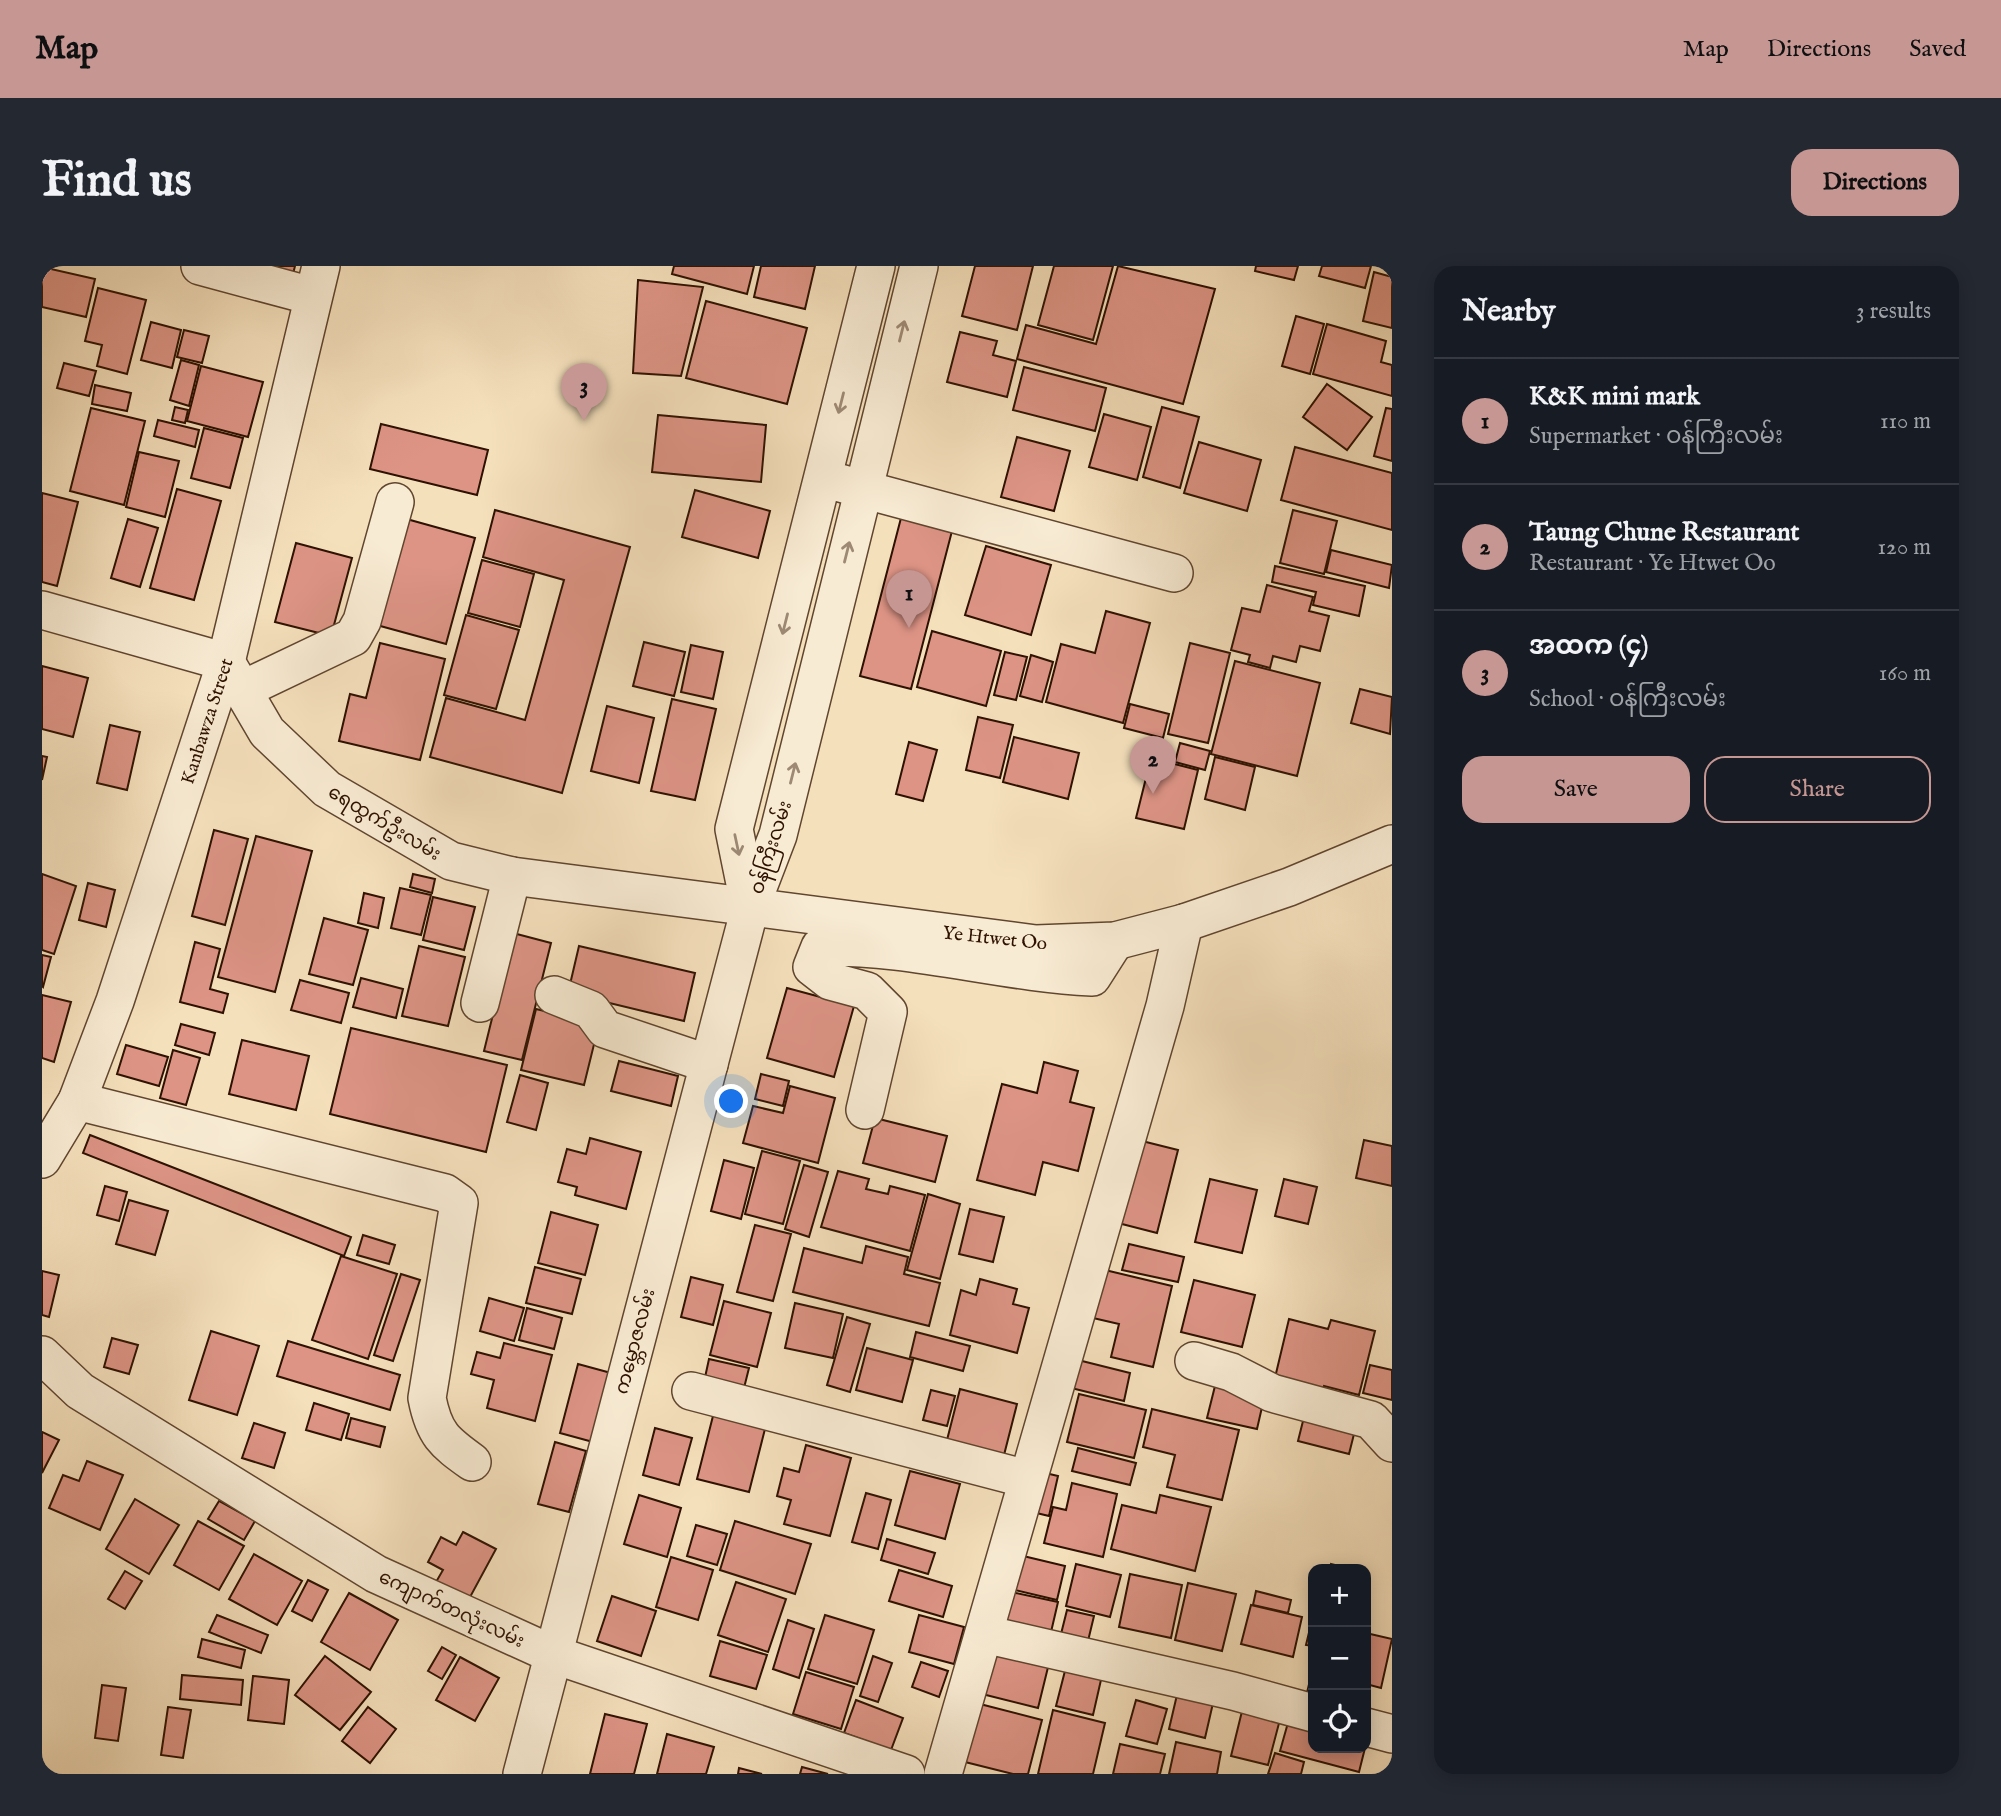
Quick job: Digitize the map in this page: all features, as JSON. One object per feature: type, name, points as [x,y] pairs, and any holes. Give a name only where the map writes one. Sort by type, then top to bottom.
[{"type":"street","points":[[200,266],[317,281]]},
{"type":"street","name":"ဝန်ကြီးလမ်း","points":[[750,908],[734,829],[876,266]]},
{"type":"street","name":"ဝန်ကြီးလမ်း","points":[[750,908],[778,835],[919,266]]},
{"type":"street","name":"Kanbawza Street","points":[[42,1159],[77,1101],[235,676],[317,281]]},
{"type":"street","points":[[822,478],[1174,573]]},
{"type":"street","points":[[42,610],[235,676],[353,637],[362,621],[395,502]]},
{"type":"street","name":"ရေထွက်ဦးလမ်း","points":[[235,676],[267,732],[327,789],[451,861],[512,876],[750,908]]},
{"type":"street","name":"Ye Htwet Oo","points":[[750,908],[1036,944],[1115,941],[1184,923],[1289,887],[1391,841]]},
{"type":"street","points":[[480,1003],[512,876]]},
{"type":"street","name":"ကမ္ဘောဇလမ်း","points":[[522,1774],[750,908]]},
{"type":"street","points":[[943,1774],[1165,1006],[1184,923]]},
{"type":"street","points":[[865,1110],[888,1012],[867,991],[830,981],[812,967],[820,947],[855,946],[1052,975],[1093,977],[1115,941]]},
{"type":"street","points":[[554,995],[591,1010],[605,1030],[709,1064]]},
{"type":"street","points":[[77,1101],[445,1193],[459,1203],[427,1398],[432,1420],[442,1440],[472,1462]]},
{"type":"street","name":"ကျောက်တလုံးလမ်း","points":[[42,1355],[80,1391],[376,1574],[552,1654],[906,1774]]},
{"type":"street","points":[[1194,1360],[1231,1372],[1272,1393],[1371,1420],[1392,1443]]},
{"type":"street","points":[[691,1391],[1027,1479]]},
{"type":"street","points":[[984,1634],[1233,1691],[1308,1712]]},
{"type":"street","points":[[1371,1728],[1392,1734]]},
{"type":"building","points":[[256,266],[295,266],[291,282]]},
{"type":"building","points":[[674,266],[754,266],[747,294],[672,274]]},
{"type":"building","points":[[761,266],[815,266],[805,309],[754,297]]},
{"type":"building","points":[[975,266],[1033,266],[1017,330],[962,316]]},
{"type":"building","points":[[1054,266],[1113,266],[1093,340],[1038,325]]},
{"type":"building","points":[[1118,266],[1215,289],[1183,404],[1017,359],[1026,325],[1096,344]]},
{"type":"building","points":[[1256,266],[1298,266],[1294,280],[1255,271]]},
{"type":"building","points":[[1322,266],[1371,266],[1365,288],[1319,276]]},
{"type":"building","points":[[42,267],[95,279],[86,317],[42,307]]},
{"type":"building","points":[[1374,272],[1392,277],[1392,328],[1363,321]]},
{"type":"building","points":[[638,280],[703,287],[681,376],[633,373]]},
{"type":"building","points":[[98,288],[146,300],[127,374],[97,366],[102,345],[85,341]]},
{"type":"building","points":[[706,301],[807,328],[787,404],[686,378]]},
{"type":"building","points":[[1296,316],[1324,324],[1310,374],[1282,366]]},
{"type":"building","points":[[151,322],[181,330],[172,368],[141,360]]},
{"type":"building","points":[[1327,324],[1386,341],[1381,362],[1392,365],[1392,396],[1313,374]]},
{"type":"building","points":[[184,330],[209,336],[202,363],[177,357]]},
{"type":"building","points":[[960,332],[997,341],[993,355],[1016,361],[1007,397],[947,382]]},
{"type":"building","points":[[181,360],[199,365],[189,406],[170,400]]},
{"type":"building","points":[[64,363],[96,371],[89,396],[57,388]]},
{"type":"building","points":[[201,366],[263,382],[248,437],[187,421]]},
{"type":"building","points":[[1024,367],[1106,388],[1095,431],[1013,410]]},
{"type":"building","points":[[1327,384],[1372,417],[1347,450],[1303,417]]},
{"type":"building","points":[[95,385],[131,393],[127,411],[92,404]]},
{"type":"building","points":[[175,407],[188,410],[185,423],[172,420]]},
{"type":"building","points":[[1162,407],[1199,417],[1180,488],[1143,477]]},
{"type":"building","points":[[91,408],[145,421],[124,505],[70,491]]},
{"type":"building","points":[[1386,408],[1392,409],[1392,461],[1374,456]]},
{"type":"building","points":[[1104,414],[1151,427],[1137,480],[1089,467]]},
{"type":"building","points":[[658,415],[766,425],[761,482],[652,472]]},
{"type":"building","points":[[158,420],[199,430],[195,447],[154,436]]},
{"type":"building","points":[[381,424],[488,450],[477,495],[370,469]]},
{"type":"building","points":[[204,428],[243,438],[230,488],[191,478]]},
{"type":"building","points":[[1017,437],[1070,451],[1054,511],[1001,497]]},
{"type":"building","points":[[1199,442],[1261,460],[1247,511],[1184,493]]},
{"type":"building","points":[[1295,447],[1392,473],[1392,530],[1281,500]]},
{"type":"building","points":[[139,452],[179,461],[165,517],[126,507]]},
{"type":"building","points":[[177,489],[221,501],[194,600],[150,588]]},
{"type":"building","points":[[695,490],[770,511],[758,558],[682,537]]},
{"type":"building","points":[[42,493],[78,502],[57,586],[42,582]]},
{"type":"building","points":[[495,510],[630,547],[562,793],[430,757],[446,698],[525,720],[564,580],[483,557]]},
{"type":"building","points":[[1293,510],[1337,521],[1324,574],[1280,563]]},
{"type":"building","points":[[403,518],[475,538],[446,644],[373,624]]},
{"type":"building","points":[[901,518],[952,531],[911,689],[860,676]]},
{"type":"building","points":[[128,519],[158,528],[140,587],[111,578]]},
{"type":"building","points":[[296,543],[352,558],[331,636],[275,622]]},
{"type":"building","points":[[986,546],[1051,565],[1031,635],[965,615]]},
{"type":"building","points":[[1331,550],[1392,565],[1389,588],[1326,572]]},
{"type":"building","points":[[482,560],[534,574],[520,627],[468,613]]},
{"type":"building","points":[[1275,566],[1365,586],[1359,616],[1313,605],[1316,592],[1272,582]]},
{"type":"building","points":[[1267,585],[1313,597],[1309,611],[1329,616],[1320,651],[1300,646],[1296,662],[1273,656],[1270,668],[1248,662],[1250,655],[1231,650],[1242,608],[1260,612]]},
{"type":"building","points":[[1106,611],[1150,623],[1123,723],[1046,702],[1061,644],[1095,653]]},
{"type":"building","points":[[466,615],[519,630],[496,709],[444,695]]},
{"type":"building","points":[[932,631],[1001,651],[986,706],[917,687]]},
{"type":"building","points":[[644,642],[685,652],[674,696],[633,686]]},
{"type":"building","points":[[380,643],[445,659],[420,760],[339,741],[350,694],[366,698]]},
{"type":"building","points":[[1190,643],[1230,653],[1208,743],[1168,734]]},
{"type":"building","points":[[691,645],[723,652],[713,699],[681,692]]},
{"type":"building","points":[[1005,652],[1027,657],[1016,700],[994,695]]},
{"type":"building","points":[[1031,655],[1053,662],[1042,702],[1020,696]]},
{"type":"building","points":[[1235,661],[1320,683],[1297,776],[1211,754]]},
{"type":"building","points":[[42,666],[88,678],[73,737],[42,729]]},
{"type":"building","points":[[1360,689],[1392,697],[1390,734],[1351,723]]},
{"type":"building","points":[[672,699],[716,709],[695,800],[651,791]]},
{"type":"building","points":[[1130,704],[1169,714],[1163,738],[1124,728]]},
{"type":"building","points":[[607,706],[654,718],[639,783],[591,771]]},
{"type":"building","points":[[978,717],[1013,725],[1000,778],[966,770]]},
{"type":"building","points":[[110,725],[140,732],[127,790],[97,783]]},
{"type":"building","points":[[1014,737],[1079,753],[1068,799],[1003,782]]},
{"type":"building","points":[[909,742],[937,750],[923,801],[896,794]]},
{"type":"building","points":[[1180,743],[1210,751],[1205,770],[1175,762]]},
{"type":"building","points":[[42,756],[47,757],[42,780]]},
{"type":"building","points":[[1215,757],[1255,767],[1245,810],[1205,799]]},
{"type":"building","points":[[1151,758],[1198,770],[1184,829],[1136,818]]},
{"type":"building","points":[[214,830],[248,839],[225,925],[192,916]]},
{"type":"building","points":[[256,836],[312,851],[275,992],[218,977]]},
{"type":"building","points":[[42,874],[76,886],[54,954],[42,950]]},
{"type":"building","points":[[413,874],[435,879],[432,893],[410,887]]},
{"type":"building","points":[[88,883],[115,890],[106,927],[79,920]]},
{"type":"building","points":[[400,888],[431,895],[421,935],[391,928]]},
{"type":"building","points":[[364,893],[384,898],[378,928],[358,923]]},
{"type":"building","points":[[433,897],[475,907],[464,950],[423,940]]},
{"type":"building","points":[[324,918],[368,930],[353,985],[309,974]]},
{"type":"building","points":[[513,933],[551,943],[522,1060],[484,1051]]},
{"type":"building","points":[[195,942],[220,949],[210,989],[228,994],[223,1013],[180,1002]]},
{"type":"building","points":[[419,946],[465,957],[448,1026],[402,1016]]},
{"type":"building","points":[[579,946],[695,973],[684,1021],[568,993]]},
{"type":"building","points":[[42,955],[51,957],[43,987],[42,986]]},
{"type":"building","points":[[361,978],[403,989],[396,1018],[353,1007]]},
{"type":"building","points":[[300,980],[349,993],[341,1023],[291,1010]]},
{"type":"building","points":[[787,988],[854,1006],[834,1077],[767,1058]]},
{"type":"building","points":[[42,995],[71,1002],[54,1062],[42,1058]]},
{"type":"building","points":[[536,1009],[599,1024],[584,1085],[521,1070]]},
{"type":"building","points":[[181,1024],[215,1033],[209,1055],[175,1045]]},
{"type":"building","points":[[351,1028],[507,1065],[486,1152],[330,1114]]},
{"type":"building","points":[[242,1040],[309,1056],[296,1110],[229,1094]]},
{"type":"building","points":[[126,1045],[168,1057],[159,1086],[117,1074]]},
{"type":"building","points":[[173,1050],[200,1058],[186,1105],[160,1098]]},
{"type":"building","points":[[619,1061],[678,1076],[671,1106],[611,1091]]},
{"type":"building","points":[[1044,1062],[1078,1071],[1070,1102],[1094,1108],[1078,1171],[1043,1162],[1035,1195],[977,1180],[1002,1084],[1037,1093]]},
{"type":"building","points":[[761,1074],[789,1081],[783,1106],[755,1099]]},
{"type":"building","points":[[520,1075],[548,1083],[536,1130],[507,1122]]},
{"type":"building","points":[[790,1086],[835,1098],[818,1163],[743,1143],[753,1106],[783,1113]]},
{"type":"building","points":[[875,1118],[947,1136],[935,1182],[863,1163]]},
{"type":"building","points":[[90,1135],[351,1237],[344,1256],[83,1153]]},
{"type":"building","points":[[590,1138],[641,1152],[626,1209],[575,1195],[577,1187],[558,1182],[567,1149],[586,1154]]},
{"type":"building","points":[[1138,1140],[1178,1150],[1157,1233],[1118,1223]]},
{"type":"building","points":[[1364,1140],[1392,1146],[1392,1186],[1356,1178]]},
{"type":"building","points":[[762,1151],[800,1161],[783,1224],[745,1214]]},
{"type":"building","points":[[724,1160],[754,1168],[741,1219],[711,1211]]},
{"type":"building","points":[[804,1165],[828,1172],[809,1237],[785,1229]]},
{"type":"building","points":[[838,1171],[869,1179],[866,1189],[888,1194],[890,1186],[925,1195],[910,1251],[821,1227]]},
{"type":"building","points":[[1210,1179],[1257,1190],[1242,1253],[1195,1242]]},
{"type":"building","points":[[1284,1179],[1317,1187],[1308,1224],[1275,1216]]},
{"type":"building","points":[[105,1186],[127,1192],[119,1221],[97,1215]]},
{"type":"building","points":[[928,1194],[960,1204],[940,1279],[907,1270]]},
{"type":"building","points":[[129,1200],[168,1211],[155,1255],[116,1244]]},
{"type":"building","points":[[970,1209],[1004,1217],[993,1262],[959,1254]]},
{"type":"building","points":[[551,1212],[598,1225],[585,1275],[538,1263]]},
{"type":"building","points":[[755,1225],[791,1234],[773,1301],[737,1292]]},
{"type":"building","points":[[363,1235],[395,1245],[389,1264],[357,1255]]},
{"type":"building","points":[[1129,1244],[1184,1257],[1178,1282],[1122,1270]]},
{"type":"building","points":[[866,1246],[908,1257],[904,1274],[940,1283],[929,1326],[793,1292],[804,1248],[862,1263]]},
{"type":"building","points":[[341,1256],[397,1274],[368,1359],[312,1340]]},
{"type":"building","points":[[535,1267],[581,1279],[572,1314],[526,1303]]},
{"type":"building","points":[[1105,1270],[1172,1286],[1153,1367],[1111,1357],[1119,1324],[1093,1318]]},
{"type":"building","points":[[42,1271],[59,1275],[49,1317],[42,1315]]},
{"type":"building","points":[[401,1274],[420,1280],[393,1361],[374,1355]]},
{"type":"building","points":[[691,1277],[723,1285],[713,1325],[681,1317]]},
{"type":"building","points":[[980,1279],[1017,1289],[1013,1304],[1029,1308],[1017,1353],[950,1335],[961,1290],[976,1295]]},
{"type":"building","points":[[1194,1280],[1255,1295],[1242,1347],[1181,1332]]},
{"type":"building","points":[[489,1298],[524,1308],[514,1341],[480,1331]]},
{"type":"building","points":[[724,1301],[771,1313],[757,1367],[710,1355]]},
{"type":"building","points":[[795,1303],[843,1314],[833,1358],[785,1348]]},
{"type":"building","points":[[527,1308],[562,1318],[554,1349],[519,1340]]},
{"type":"building","points":[[847,1317],[870,1324],[850,1392],[827,1385]]},
{"type":"building","points":[[1289,1319],[1328,1329],[1331,1320],[1375,1331],[1359,1395],[1324,1386],[1321,1398],[1273,1386]]},
{"type":"building","points":[[211,1331],[259,1346],[237,1415],[189,1400]]},
{"type":"building","points":[[916,1332],[970,1346],[963,1371],[910,1357]]},
{"type":"building","points":[[112,1338],[138,1345],[129,1374],[104,1367]]},
{"type":"building","points":[[288,1341],[400,1375],[390,1410],[277,1376]]},
{"type":"building","points":[[504,1343],[552,1355],[535,1421],[487,1408],[494,1380],[471,1374],[477,1352],[500,1358]]},
{"type":"building","points":[[867,1348],[913,1360],[902,1402],[856,1390]]},
{"type":"building","points":[[1066,1357],[1130,1373],[1124,1401],[1059,1385]]},
{"type":"building","points":[[709,1359],[749,1368],[743,1392],[704,1382]]},
{"type":"building","points":[[578,1364],[611,1373],[593,1442],[560,1433]]},
{"type":"building","points":[[1370,1365],[1392,1370],[1392,1400],[1363,1393]]},
{"type":"building","points":[[1216,1382],[1265,1394],[1257,1429],[1207,1418]]},
{"type":"building","points":[[960,1389],[1017,1404],[1004,1455],[947,1440]]},
{"type":"building","points":[[931,1390],[955,1396],[947,1426],[923,1420]]},
{"type":"building","points":[[1079,1394],[1146,1410],[1134,1458],[1067,1442]]},
{"type":"building","points":[[314,1403],[349,1414],[341,1440],[306,1430]]},
{"type":"building","points":[[1152,1409],[1239,1430],[1222,1500],[1167,1487],[1175,1455],[1143,1447]]},
{"type":"building","points":[[714,1412],[766,1425],[749,1492],[697,1479]]},
{"type":"building","points":[[1305,1413],[1356,1426],[1349,1454],[1298,1441]]},
{"type":"building","points":[[351,1418],[385,1427],[380,1447],[346,1438]]},
{"type":"building","points":[[254,1423],[285,1433],[274,1468],[242,1458]]},
{"type":"building","points":[[655,1428],[692,1438],[679,1485],[643,1475]]},
{"type":"building","points":[[42,1432],[59,1440],[42,1473]]},
{"type":"building","points":[[555,1442],[586,1451],[569,1512],[538,1504]]},
{"type":"building","points":[[806,1445],[851,1458],[830,1536],[784,1524],[791,1500],[777,1496],[784,1468],[799,1472]]},
{"type":"building","points":[[1078,1448],[1136,1463],[1130,1485],[1072,1471]]},
{"type":"building","points":[[87,1461],[123,1475],[100,1530],[49,1508],[63,1475],[79,1481]]},
{"type":"building","points":[[910,1471],[960,1484],[945,1539],[895,1525]]},
{"type":"building","points":[[1037,1471],[1058,1476],[1049,1516],[1028,1511]]},
{"type":"building","points":[[1072,1483],[1117,1494],[1103,1557],[1044,1543],[1053,1507],[1066,1510]]},
{"type":"building","points":[[866,1493],[891,1500],[878,1549],[852,1542]]},
{"type":"building","points":[[639,1495],[681,1508],[667,1557],[624,1544]]},
{"type":"building","points":[[1160,1495],[1211,1507],[1195,1571],[1111,1549],[1122,1505],[1156,1513]]},
{"type":"building","points":[[135,1499],[179,1525],[149,1574],[106,1549]]},
{"type":"building","points":[[219,1501],[255,1521],[244,1540],[208,1519]]},
{"type":"building","points":[[198,1521],[244,1546],[219,1590],[174,1565]]},
{"type":"building","points":[[735,1521],[811,1544],[795,1594],[720,1570]]},
{"type":"building","points":[[696,1525],[727,1534],[717,1565],[687,1556]]},
{"type":"building","points":[[463,1532],[496,1549],[469,1599],[436,1582],[443,1570],[428,1562],[441,1537],[456,1545]]},
{"type":"building","points":[[887,1539],[935,1553],[928,1574],[881,1560]]},
{"type":"building","points":[[254,1554],[302,1581],[277,1625],[229,1599]]},
{"type":"building","points":[[1019,1555],[1065,1566],[1057,1600],[1011,1589]]},
{"type":"building","points":[[671,1557],[713,1570],[698,1620],[656,1607]]},
{"type":"building","points":[[1076,1564],[1121,1575],[1110,1617],[1066,1606]]},
{"type":"building","points":[[899,1570],[952,1586],[943,1617],[889,1601]]},
{"type":"building","points":[[125,1571],[142,1581],[125,1609],[108,1599]]},
{"type":"building","points":[[1130,1574],[1182,1585],[1171,1638],[1119,1627]]},
{"type":"building","points":[[308,1580],[328,1590],[312,1621],[292,1611]]},
{"type":"building","points":[[736,1582],[786,1599],[768,1652],[718,1635]]},
{"type":"building","points":[[1188,1583],[1236,1594],[1222,1651],[1175,1640]]},
{"type":"building","points":[[1256,1591],[1291,1600],[1288,1613],[1253,1605]]},
{"type":"building","points":[[1011,1592],[1058,1602],[1051,1632],[1004,1622]]},
{"type":"building","points":[[349,1593],[398,1620],[370,1670],[321,1642]]},
{"type":"building","points":[[612,1596],[656,1611],[641,1656],[597,1641]]},
{"type":"building","points":[[1251,1605],[1302,1617],[1293,1657],[1241,1644]]},
{"type":"building","points":[[1067,1610],[1094,1616],[1088,1641],[1061,1634]]},
{"type":"building","points":[[217,1615],[268,1635],[261,1653],[209,1632]]},
{"type":"building","points":[[825,1615],[874,1630],[857,1684],[808,1669]]},
{"type":"building","points":[[919,1615],[964,1627],[954,1664],[909,1652]]},
{"type":"building","points":[[788,1620],[814,1629],[799,1678],[773,1669]]},
{"type":"building","points":[[1371,1634],[1392,1639],[1381,1688],[1371,1685]]},
{"type":"building","points":[[202,1639],[245,1650],[241,1668],[198,1657]]},
{"type":"building","points":[[720,1641],[767,1655],[756,1689],[710,1676]]},
{"type":"building","points":[[995,1642],[1051,1655],[1038,1708],[982,1694]]},
{"type":"building","points":[[442,1647],[456,1655],[442,1679],[428,1671]]},
{"type":"building","points":[[325,1656],[371,1692],[340,1730],[295,1695]]},
{"type":"building","points":[[873,1656],[892,1663],[878,1702],[860,1696]]},
{"type":"building","points":[[460,1657],[499,1678],[475,1721],[436,1700]]},
{"type":"building","points":[[921,1662],[948,1671],[939,1697],[912,1687]]},
{"type":"building","points":[[1067,1663],[1103,1671],[1093,1715],[1056,1706]]},
{"type":"building","points":[[806,1672],[854,1687],[841,1729],[793,1714]]},
{"type":"building","points":[[182,1675],[243,1680],[241,1705],[180,1699]]},
{"type":"building","points":[[253,1676],[289,1680],[284,1724],[248,1720]]},
{"type":"building","points":[[1180,1682],[1216,1690],[1205,1738],[1169,1729]]},
{"type":"building","points":[[102,1685],[126,1688],[118,1741],[95,1738]]},
{"type":"building","points":[[1245,1699],[1283,1708],[1268,1765],[1231,1756]]},
{"type":"building","points":[[856,1700],[903,1718],[891,1750],[844,1733]]},
{"type":"building","points":[[1136,1700],[1167,1709],[1157,1744],[1126,1736]]},
{"type":"building","points":[[980,1704],[1042,1720],[1028,1774],[1013,1774],[965,1762]]},
{"type":"building","points":[[168,1707],[191,1710],[183,1758],[161,1755]]},
{"type":"building","points":[[368,1707],[396,1729],[370,1763],[342,1741]]},
{"type":"building","points":[[1053,1710],[1105,1723],[1093,1774],[1038,1774]]},
{"type":"building","points":[[1291,1712],[1308,1717],[1308,1753],[1364,1753],[1359,1772],[1280,1751]]},
{"type":"building","points":[[605,1714],[647,1724],[634,1774],[590,1774]]},
{"type":"building","points":[[667,1734],[714,1747],[706,1774],[657,1774]]},
{"type":"building","points":[[1176,1742],[1221,1752],[1217,1774],[1169,1774]]},
{"type":"building","points":[[1120,1744],[1165,1754],[1160,1774],[1113,1774]]},
{"type":"building","points":[[1275,1753],[1304,1762],[1301,1774],[1268,1774]]},
{"type":"building","points":[[802,1767],[828,1774],[800,1774]]},
{"type":"building","points":[[739,1768],[762,1774],[738,1774]]},
{"type":"place","name":"အထက (၄)","points":[[584,421]]},
{"type":"place","name":"K&K mini mark","points":[[909,628]]},
{"type":"place","name":"Taung Chune Restaurant","points":[[1153,794]]}]
